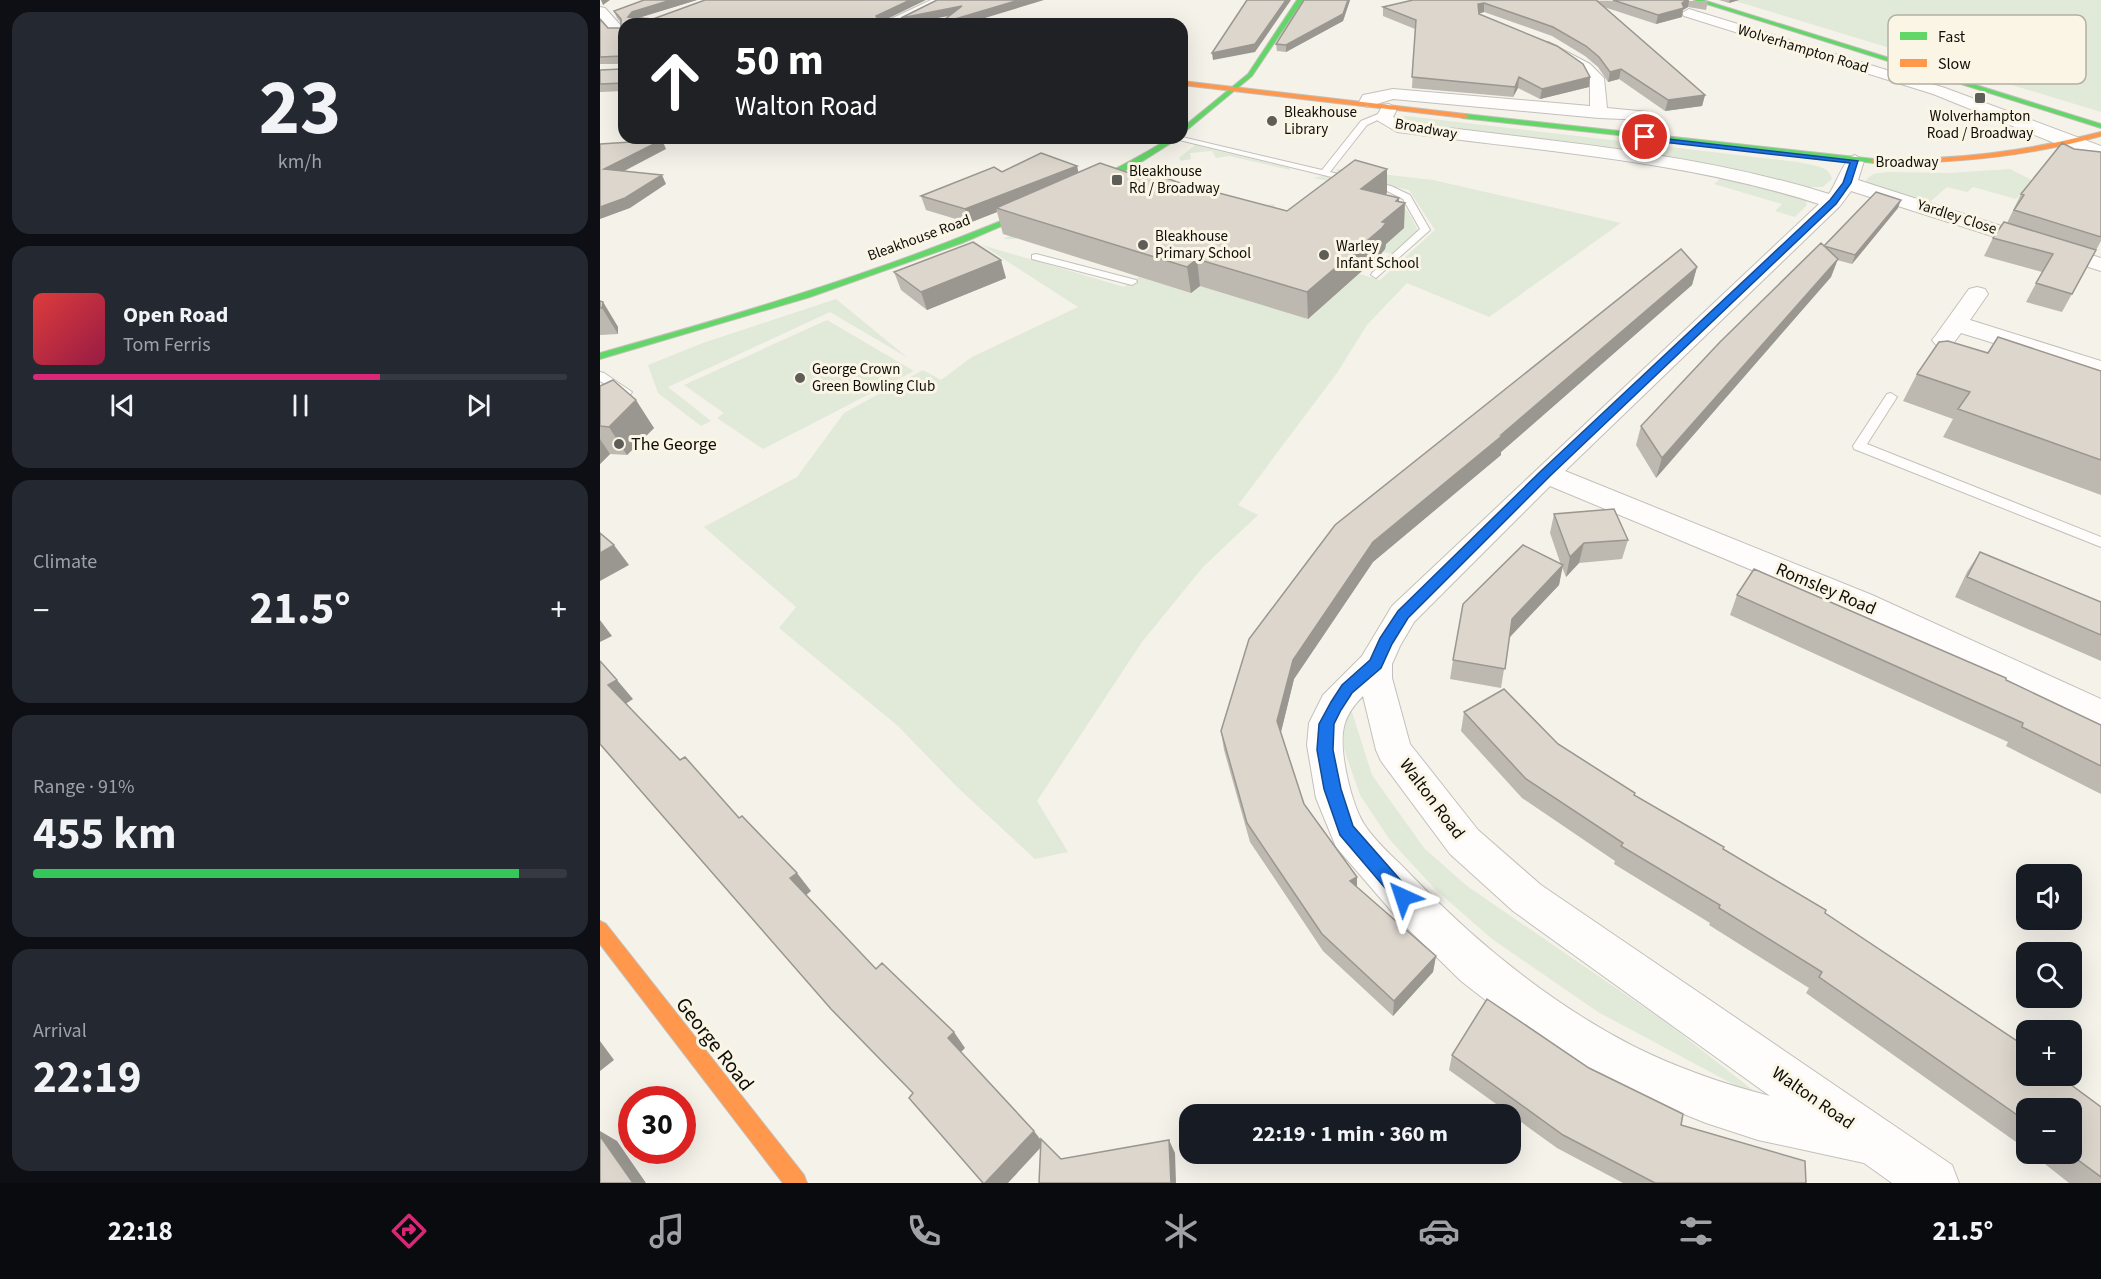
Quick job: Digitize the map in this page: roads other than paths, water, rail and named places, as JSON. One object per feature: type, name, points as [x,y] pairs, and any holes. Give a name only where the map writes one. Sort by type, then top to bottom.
[{"type":"main road","points":[[1188,127],[1250,75],[1300,0]]},
{"type":"main road","name":"Wolverhampton Road","points":[[1722,0],[1888,51]]},
{"type":"main road","name":"Wolverhampton Road","points":[[1697,13],[1888,66]]},
{"type":"main road","name":"Broadway","points":[[1188,84],[1364,106],[1845,182],[1928,163],[2032,154],[2073,144],[2101,134]]},
{"type":"main road","name":"Wolverhampton Road","points":[[1951,84],[2101,126]]},
{"type":"main road","name":"Wolverhampton Road","points":[[1996,84],[2101,116]]},
{"type":"main road","name":"Bleakhouse Road","points":[[600,356],[873,273],[976,236],[1109,178],[1165,144]]},
{"type":"main road","name":"Bleakhouse Road","points":[[600,367],[661,339]]},
{"type":"main road","name":"George Road","points":[[600,930],[796,1183]]},
{"type":"street","points":[[901,18],[943,0]]},
{"type":"street","points":[[600,11],[618,27]]},
{"type":"street","name":"Wolverhampton Road","points":[[1697,13],[1888,75]]},
{"type":"street","points":[[600,35],[618,31]]},
{"type":"street","points":[[1538,41],[1585,67],[1598,81],[1599,113]]},
{"type":"street","name":"Wolverhampton Road","points":[[1914,84],[2073,144],[2101,152]]},
{"type":"street","name":"Broadway","points":[[1364,106],[1369,99],[1393,94],[1642,116]]},
{"type":"street","name":"Broadway","points":[[1387,111],[1386,122],[1397,127],[1704,167],[1767,181],[1845,182]]},
{"type":"street","points":[[1845,182],[1403,614],[1385,642],[1376,664],[1347,689],[1336,706],[1327,724],[1325,750],[1332,789],[1346,830],[1417,911],[1465,957],[1516,996],[1585,1042],[1653,1079],[1714,1104],[1799,1126],[1874,1140]]},
{"type":"street","name":"Yardley Close","points":[[1845,182],[2101,265]]},
{"type":"street","points":[[1928,360],[1957,324],[1977,294]]},
{"type":"street","points":[[1957,324],[2101,369]]},
{"type":"street","name":"Romsley Road","points":[[1546,474],[1861,603],[2101,715]]},
{"type":"street","name":"Walton Road","points":[[1376,664],[1375,678],[1395,750],[1464,842],[1527,898],[1934,1183]]},
{"type":"lane","points":[[1324,173],[1364,123],[1387,111]]},
{"type":"lane","points":[[1188,141],[1324,173],[1398,192],[1407,197],[1425,230],[1376,275]]},
{"type":"lane","points":[[1036,257],[1132,282]]},
{"type":"lane","points":[[600,376],[633,398]]},
{"type":"lane","points":[[1891,398],[1859,446],[2101,542]]},
{"type":"place","name":"Wolverhampton Road / Broadway","points":[[1980,98]]},
{"type":"place","name":"Bleakhouse Library","points":[[1272,121]]},
{"type":"place","name":"Bleakhouse Rd / Broadway","points":[[1117,180]]},
{"type":"place","name":"Bleakhouse Primary School","points":[[1143,245]]},
{"type":"place","name":"Warley Infant School","points":[[1324,255]]},
{"type":"place","name":"George Crown Green Bowling Club","points":[[800,378]]},
{"type":"place","name":"The George","points":[[619,444]]}]
